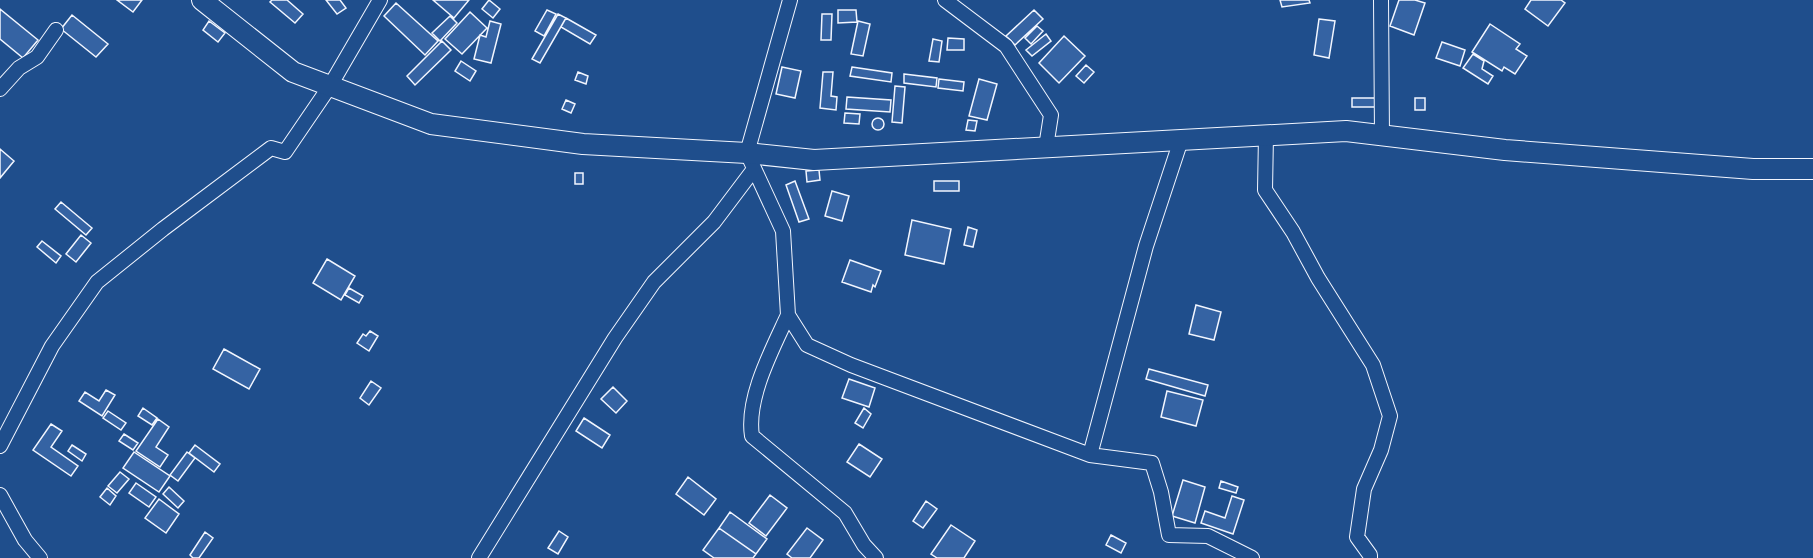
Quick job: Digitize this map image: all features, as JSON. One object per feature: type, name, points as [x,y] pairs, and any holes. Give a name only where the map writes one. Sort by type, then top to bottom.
[{"type":"main road","points":[[202,0],[293,72],[330,86],[431,124],[583,144],[751,161],[814,160],[1346,131],[1505,150],[1753,169],[1813,169]]},
{"type":"street","points":[[0,446],[52,346],[97,282],[271,148],[285,152],[330,86],[380,0]]},
{"type":"street","points":[[479,558],[609,347],[654,282],[714,222],[751,161],[790,0]]},
{"type":"street","points":[[945,0],[1006,46],[1051,115],[1046,147]]},
{"type":"street","points":[[1381,0],[1382,135]]},
{"type":"street","points":[[0,89],[19,68],[37,57],[56,30]]},
{"type":"street","points":[[1266,135],[1265,190],[1373,365],[1390,416],[1381,450],[1364,489],[1358,537],[1370,558]]},
{"type":"street","points":[[1090,455],[1146,246],[1180,140]]},
{"type":"street","points":[[751,161],[783,231],[788,315],[770,355],[756,396],[750,423],[752,436],[845,513],[864,545],[876,558]]},
{"type":"street","points":[[788,315],[807,345],[851,365],[1090,455],[1152,463],[1161,492],[1169,535],[1208,536],[1252,558]]},
{"type":"street","points":[[0,495],[25,540],[40,558]]},
{"type":"building","points":[[117,0],[142,0],[133,12]]},
{"type":"building","points":[[287,0],[303,14],[295,23],[270,2]]},
{"type":"building","points":[[326,0],[340,0],[346,8],[337,14]]},
{"type":"building","points":[[433,0],[469,0],[454,18]]},
{"type":"building","points":[[489,0],[500,9],[493,18],[482,9]]},
{"type":"building","points":[[1280,0],[1309,0],[1310,3],[1282,7]]},
{"type":"building","points":[[1399,0],[1415,0],[1425,3],[1414,35],[1390,26]]},
{"type":"building","points":[[1531,0],[1561,0],[1565,3],[1548,26],[1525,9]]},
{"type":"building","points":[[396,3],[438,41],[425,55],[384,16]]},
{"type":"building","points":[[0,9],[38,40],[23,58],[0,39]]},
{"type":"building","points":[[547,10],[556,14],[544,36],[535,31]]},
{"type":"building","points":[[838,10],[856,10],[857,22],[838,23]]},
{"type":"building","points":[[1034,10],[1043,19],[1015,45],[1006,36]]},
{"type":"building","points":[[470,12],[487,28],[462,54],[445,39]]},
{"type":"building","points":[[558,14],[566,18],[540,63],[532,59]]},
{"type":"building","points":[[822,14],[832,14],[831,40],[821,40]]},
{"type":"building","points":[[72,15],[108,44],[96,57],[61,29]]},
{"type":"building","points":[[450,16],[457,23],[440,41],[432,33]]},
{"type":"building","points":[[566,18],[596,35],[590,44],[561,27]]},
{"type":"building","points":[[1319,19],[1335,21],[1329,58],[1314,55]]},
{"type":"building","points":[[209,21],[225,33],[218,42],[203,30]]},
{"type":"building","points":[[490,21],[501,24],[491,63],[474,59],[480,35],[486,37]]},
{"type":"building","points":[[858,21],[870,24],[863,56],[851,54]]},
{"type":"building","points":[[1490,24],[1520,44],[1516,49],[1527,56],[1515,74],[1504,67],[1502,71],[1472,52]]},
{"type":"building","points":[[1037,26],[1043,31],[1031,44],[1025,38]]},
{"type":"building","points":[[1046,34],[1051,41],[1032,56],[1026,50]]},
{"type":"building","points":[[1064,36],[1085,56],[1059,83],[1039,63]]},
{"type":"building","points":[[948,38],[964,39],[964,50],[947,50]]},
{"type":"building","points":[[933,39],[942,41],[939,62],[929,61]]},
{"type":"building","points":[[442,41],[451,50],[415,85],[407,76]]},
{"type":"building","points":[[1442,42],[1465,50],[1460,66],[1436,58]]},
{"type":"building","points":[[1473,54],[1484,61],[1482,69],[1493,76],[1488,84],[1463,68]]},
{"type":"building","points":[[461,61],[476,71],[470,81],[455,71]]},
{"type":"building","points":[[1086,65],[1094,72],[1084,83],[1076,76]]},
{"type":"building","points":[[782,67],[801,71],[795,98],[776,94]]},
{"type":"building","points":[[852,67],[892,73],[891,82],[850,76]]},
{"type":"building","points":[[578,72],[588,76],[586,84],[575,80]]},
{"type":"building","points":[[823,72],[833,72],[831,96],[837,97],[836,110],[820,108]]},
{"type":"building","points":[[904,74],[937,78],[936,87],[904,83]]},
{"type":"building","points":[[939,79],[964,82],[963,91],[938,88]]},
{"type":"building","points":[[979,79],[997,84],[987,120],[969,116]]},
{"type":"building","points":[[895,86],[905,87],[902,123],[892,122]]},
{"type":"building","points":[[847,97],[891,100],[890,112],[846,109]]},
{"type":"building","points":[[1352,98],[1378,98],[1378,107],[1352,107]]},
{"type":"building","points":[[1415,98],[1425,98],[1425,110],[1415,110]]},
{"type":"building","points":[[566,100],[575,104],[571,113],[562,109]]},
{"type":"building","points":[[845,113],[860,114],[859,124],[844,123]]},
{"type":"building","points":[[878,118],[884,124],[878,130],[872,124]]},
{"type":"building","points":[[968,120],[977,121],[975,131],[966,130]]},
{"type":"building","points":[[0,149],[14,161],[0,178]]},
{"type":"building","points":[[819,170],[820,180],[807,182],[806,171]]},
{"type":"building","points":[[575,173],[583,173],[583,184],[575,184]]},
{"type":"building","points":[[795,181],[809,219],[799,222],[786,185]]},
{"type":"building","points":[[934,181],[959,181],[959,191],[934,191]]},
{"type":"building","points":[[832,191],[849,196],[842,221],[825,216]]},
{"type":"building","points":[[61,202],[92,228],[86,235],[55,209]]},
{"type":"building","points":[[912,220],[951,229],[944,264],[905,255]]},
{"type":"building","points":[[968,227],[977,230],[973,247],[964,245]]},
{"type":"building","points":[[81,235],[91,243],[76,262],[66,254]]},
{"type":"building","points":[[42,241],[61,256],[56,263],[37,247]]},
{"type":"building","points":[[327,259],[355,276],[341,300],[313,283]]},
{"type":"building","points":[[850,260],[881,271],[871,292],[842,282]]},
{"type":"building","points":[[349,288],[363,296],[359,303],[345,295]]},
{"type":"building","points":[[1196,305],[1221,312],[1214,340],[1189,334]]},
{"type":"building","points":[[370,331],[378,336],[369,351],[357,343],[363,334],[366,336]]},
{"type":"building","points":[[224,349],[260,369],[249,389],[213,369]]},
{"type":"building","points":[[1149,369],[1208,385],[1205,396],[1146,379]]},
{"type":"building","points":[[849,379],[875,388],[869,407],[842,398]]},
{"type":"building","points":[[371,381],[381,388],[369,405],[360,398]]},
{"type":"building","points":[[613,387],[627,401],[616,413],[601,399]]},
{"type":"building","points":[[106,390],[115,395],[102,416],[79,401],[85,392],[99,401]]},
{"type":"building","points":[[1167,391],[1203,400],[1196,426],[1161,417]]},
{"type":"building","points":[[143,408],[157,418],[152,425],[138,416]]},
{"type":"building","points":[[864,408],[871,414],[863,428],[855,423]]},
{"type":"building","points":[[108,411],[126,423],[121,430],[103,418]]},
{"type":"building","points":[[584,418],[610,435],[602,448],[576,431]]},
{"type":"building","points":[[158,419],[169,427],[156,447],[168,455],[160,467],[136,451]]},
{"type":"building","points":[[51,424],[62,431],[51,447],[78,466],[71,476],[33,450]]},
{"type":"building","points":[[124,434],[138,443],[133,450],[119,441]]},
{"type":"building","points":[[859,444],[882,459],[870,477],[847,462]]},
{"type":"building","points":[[72,445],[86,454],[82,461],[68,451]]},
{"type":"building","points":[[195,445],[220,464],[214,472],[189,453]]},
{"type":"building","points":[[134,452],[170,476],[159,492],[123,468]]},
{"type":"building","points":[[187,452],[195,458],[178,481],[170,475]]},
{"type":"building","points":[[120,472],[129,479],[117,493],[108,486]]},
{"type":"building","points":[[688,477],[716,499],[704,515],[676,494]]},
{"type":"building","points":[[1183,480],[1205,487],[1195,523],[1172,516]]},
{"type":"building","points":[[1221,481],[1238,487],[1236,493],[1219,488]]},
{"type":"building","points":[[136,483],[156,497],[149,507],[129,493]]},
{"type":"building","points":[[169,487],[184,501],[178,508],[163,494]]},
{"type":"building","points":[[107,488],[116,496],[110,505],[100,497]]},
{"type":"building","points":[[770,495],[787,508],[766,536],[749,523]]},
{"type":"building","points":[[1232,496],[1244,500],[1233,534],[1201,523],[1205,511],[1225,518]]},
{"type":"building","points":[[159,499],[179,514],[166,533],[145,518]]},
{"type":"building","points":[[926,501],[937,509],[923,528],[913,521]]},
{"type":"building","points":[[730,512],[767,539],[756,554],[719,528]]},
{"type":"building","points":[[951,525],[975,541],[964,558],[937,558],[931,554]]},
{"type":"building","points":[[719,528],[756,554],[753,558],[714,558],[703,550]]},
{"type":"building","points":[[807,528],[823,540],[810,558],[792,558],[787,554]]},
{"type":"building","points":[[559,531],[568,537],[558,554],[548,548]]},
{"type":"building","points":[[205,532],[213,538],[199,558],[193,558],[190,555]]},
{"type":"building","points":[[1111,535],[1126,543],[1121,553],[1106,545]]}]
